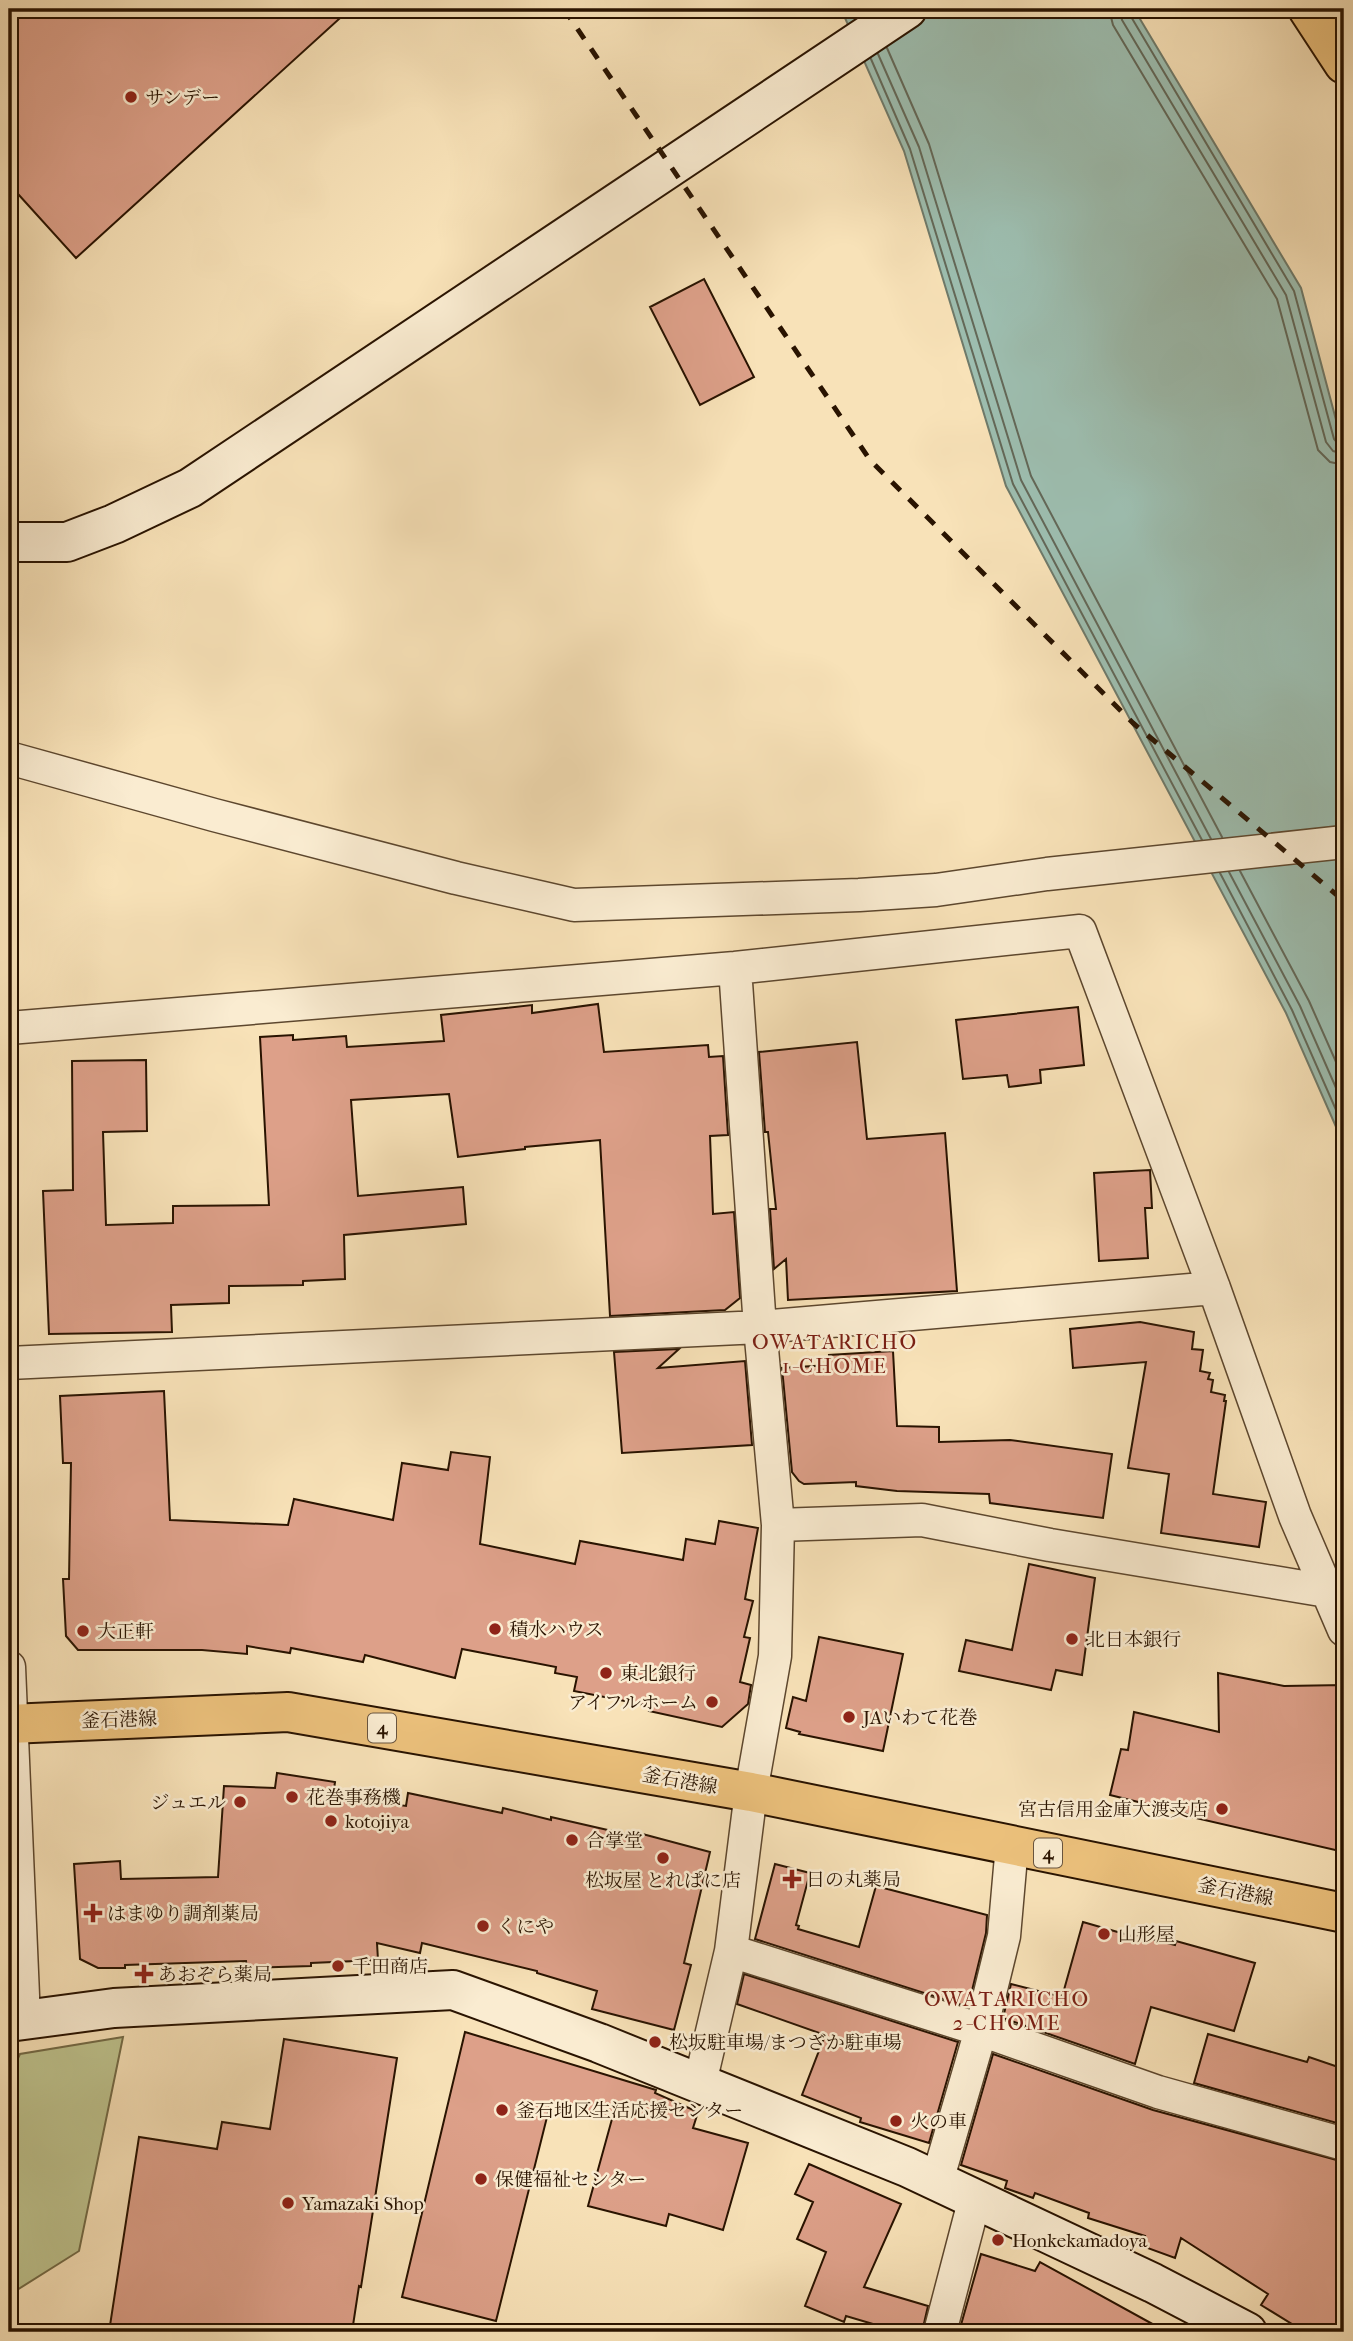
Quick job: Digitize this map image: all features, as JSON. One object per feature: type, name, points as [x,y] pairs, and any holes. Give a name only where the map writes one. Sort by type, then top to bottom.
[{"type":"main road","points":[[1308,9],[1344,64]]},
{"type":"main road","name":"釜石港線","points":[[10,1723],[288,1712],[751,1792],[1344,1913]]},
{"type":"street","points":[[9,542],[67,542],[114,524],[190,488],[907,9]]},
{"type":"street","points":[[9,758],[456,878],[574,905],[936,890],[1047,874],[1344,842]]},
{"type":"street","points":[[9,1028],[736,968],[1080,931],[1214,1288],[1295,1516],[1344,1630]]},
{"type":"street","points":[[700,2083],[731,1951],[751,1792],[775,1656],[778,1525],[760,1327],[736,968]]},
{"type":"street","points":[[9,1363],[760,1327],[1214,1288]]},
{"type":"street","points":[[778,1525],[922,1520],[1050,1545],[1327,1591]]},
{"type":"street","points":[[9,1667],[16,2020],[114,2008],[453,1990],[700,2083],[937,2180],[1153,2283],[1247,2332]]},
{"type":"street","points":[[937,2180],[981,2030],[1004,1936],[1012,1845]]},
{"type":"street","points":[[731,1951],[981,2030],[1158,2092],[1344,2144]]},
{"type":"street","points":[[940,2332],[975,2198]]},
{"type":"green space","points":[[123,2037],[79,2251],[9,2295],[9,2077],[20,2054]]},
{"type":"green space","points":[[670,2325],[739,2332],[540,2332],[547,2329]]},
{"type":"water","points":[[841,9],[1134,9],[1301,288],[1344,450],[1344,1145],[1286,1013],[1006,486],[904,151]]},
{"type":"building","name":"サンデー","points":[[9,9],[350,9],[76,258],[9,184]]},
{"type":"building","points":[[704,279],[754,377],[700,405],[650,307]]},
{"type":"building","points":[[598,1004],[604,1052],[708,1045],[709,1057],[723,1056],[728,1135],[710,1136],[713,1214],[734,1212],[740,1298],[725,1310],[610,1316],[600,1140],[458,1157],[449,1094],[351,1100],[358,1196],[463,1187],[466,1224],[344,1235],[345,1279],[303,1281],[303,1285],[229,1286],[229,1303],[171,1305],[172,1332],[49,1334],[43,1191],[73,1190],[72,1061],[146,1060],[147,1131],[103,1132],[106,1225],[173,1223],[173,1206],[269,1205],[260,1037],[293,1035],[293,1040],[346,1036],[347,1047],[444,1041],[441,1015],[532,1005],[532,1013]]},
{"type":"building","points":[[1078,1007],[1084,1065],[1040,1070],[1041,1083],[1009,1087],[1007,1075],[963,1079],[956,1020]]},
{"type":"building","points":[[857,1042],[867,1139],[945,1133],[957,1291],[788,1300],[786,1259],[774,1269],[770,1209],[776,1209],[768,1132],[765,1132],[759,1052]]},
{"type":"building","points":[[1150,1170],[1152,1208],[1145,1208],[1148,1258],[1099,1261],[1094,1173]]},
{"type":"building","points":[[1140,1322],[1194,1332],[1192,1349],[1203,1350],[1200,1371],[1210,1373],[1208,1379],[1213,1380],[1211,1392],[1225,1395],[1226,1401],[1213,1494],[1266,1502],[1259,1547],[1161,1533],[1169,1474],[1128,1468],[1146,1362],[1073,1368],[1070,1329]]},
{"type":"building","points":[[679,1349],[658,1368],[745,1361],[752,1445],[622,1453],[614,1352]]},
{"type":"building","points":[[893,1351],[897,1426],[939,1427],[939,1442],[1010,1440],[1112,1454],[1103,1518],[990,1503],[989,1494],[897,1491],[856,1486],[856,1482],[804,1484],[799,1481],[792,1472],[782,1368],[830,1365],[829,1355]]},
{"type":"building","points":[[164,1391],[170,1520],[288,1525],[294,1499],[393,1520],[402,1463],[448,1470],[451,1452],[490,1457],[480,1544],[575,1564],[580,1541],[683,1560],[686,1539],[715,1544],[719,1521],[758,1528],[745,1599],[753,1601],[744,1637],[750,1638],[740,1682],[751,1685],[748,1704],[722,1727],[649,1711],[650,1706],[574,1691],[577,1677],[555,1673],[556,1667],[462,1649],[455,1678],[365,1655],[363,1662],[291,1648],[290,1653],[247,1646],[247,1654],[202,1650],[78,1650],[66,1636],[63,1579],[69,1579],[71,1463],[63,1463],[60,1396]]},
{"type":"building","points":[[1029,1564],[1095,1578],[1082,1675],[1056,1670],[1051,1690],[959,1671],[966,1640],[1012,1650]]},
{"type":"building","points":[[819,1637],[903,1654],[883,1751],[799,1734],[800,1732],[786,1728],[793,1697],[806,1701]]},
{"type":"building","points":[[1218,1673],[1284,1686],[1344,1685],[1344,1852],[1187,1816],[1110,1795],[1121,1749],[1128,1750],[1134,1712],[1219,1732]]},
{"type":"building","points":[[277,1773],[335,1782],[333,1796],[406,1806],[408,1793],[502,1813],[503,1808],[551,1820],[551,1817],[634,1836],[635,1832],[710,1852],[684,1963],[691,1965],[674,2030],[592,2009],[597,1991],[537,1971],[422,1943],[420,1953],[377,1943],[378,1960],[311,1963],[311,1966],[247,1968],[246,1961],[98,1968],[80,1959],[74,1864],[120,1861],[121,1879],[218,1877],[224,1786],[275,1788]]},
{"type":"building","points":[[775,1864],[810,1873],[796,1925],[799,1926],[798,1929],[859,1947],[876,1886],[987,1915],[986,1933],[968,2007],[755,1939]]},
{"type":"building","points":[[1083,1922],[1135,1937],[1136,1935],[1175,1945],[1176,1941],[1255,1963],[1234,2031],[1151,2007],[1135,2064],[1003,2018],[1011,1984],[1062,1997]]},
{"type":"building","points":[[744,1974],[958,2042],[929,2143],[860,2122],[861,2118],[802,2095],[825,2035],[737,2004]]},
{"type":"building","points":[[465,2032],[656,2090],[655,2093],[698,2112],[693,2128],[748,2143],[723,2230],[669,2214],[666,2226],[588,2206],[612,2119],[551,2101],[496,2321],[402,2297]]},
{"type":"building","points":[[1208,2034],[1307,2062],[1309,2057],[1344,2069],[1344,2125],[1194,2083]]},
{"type":"building","points":[[284,2039],[397,2058],[352,2332],[109,2332],[139,2137],[217,2149],[222,2122],[270,2129]]},
{"type":"building","points":[[993,2054],[1153,2110],[1344,2162],[1344,2332],[1305,2332],[1261,2305],[1268,2294],[1181,2238],[1175,2258],[1142,2246],[1145,2236],[1088,2218],[1089,2213],[1035,2193],[1033,2198],[1005,2188],[1007,2181],[961,2165]]},
{"type":"building","points":[[809,2164],[901,2204],[864,2287],[928,2306],[922,2332],[900,2332],[846,2316],[844,2322],[805,2306],[826,2252],[797,2239],[813,2202],[795,2194]]},
{"type":"building","points":[[981,2254],[1035,2271],[1040,2262],[1167,2332],[959,2332]]},
{"type":"railway","points":[[564,9],[870,460],[1133,723],[1344,901]]},
{"type":"place","name":"サンデー","points":[[131,97]]},
{"type":"place","name":"積水ハウス","points":[[495,1629]]},
{"type":"place","name":"大正軒","points":[[83,1631]]},
{"type":"place","name":"北日本銀行","points":[[1072,1639]]},
{"type":"place","name":"東北銀行","points":[[606,1673]]},
{"type":"place","name":"アイフルホーム","points":[[712,1702]]},
{"type":"place","name":"JAいわて花巻","points":[[849,1717]]},
{"type":"place","name":"花巻事務機","points":[[292,1797]]},
{"type":"place","name":"ジュエル","points":[[240,1802]]},
{"type":"place","name":"宮古信用金庫大渡支店","points":[[1222,1809]]},
{"type":"place","name":"kotojiya","points":[[331,1821]]},
{"type":"place","name":"合掌堂","points":[[572,1840]]},
{"type":"place","name":"松坂屋 とれぱに店","points":[[663,1858]]},
{"type":"place","name":"日の丸薬局","points":[[792,1879]]},
{"type":"place","name":"はまゆり調剤薬局","points":[[93,1913]]},
{"type":"place","name":"くにや","points":[[483,1926]]},
{"type":"place","name":"山形屋","points":[[1104,1934]]},
{"type":"place","name":"千田商店","points":[[338,1966]]},
{"type":"place","name":"あおぞら薬局","points":[[144,1974]]},
{"type":"place","name":"松坂駐車場/まつざか駐車場","points":[[655,2042]]},
{"type":"place","name":"釜石地区生活応援センター","points":[[502,2110]]},
{"type":"place","name":"火の車","points":[[896,2121]]},
{"type":"place","name":"保健福祉センター","points":[[481,2179]]},
{"type":"place","name":"Yamazaki Shop","points":[[288,2203]]},
{"type":"place","name":"Honkekamadoya","points":[[998,2240]]},
{"type":"district","name":"OWATARICHO 1-CHOME","points":[[835,1354]]},
{"type":"district","name":"OWATARICHO 2-CHOME","points":[[1007,2011]]}]
